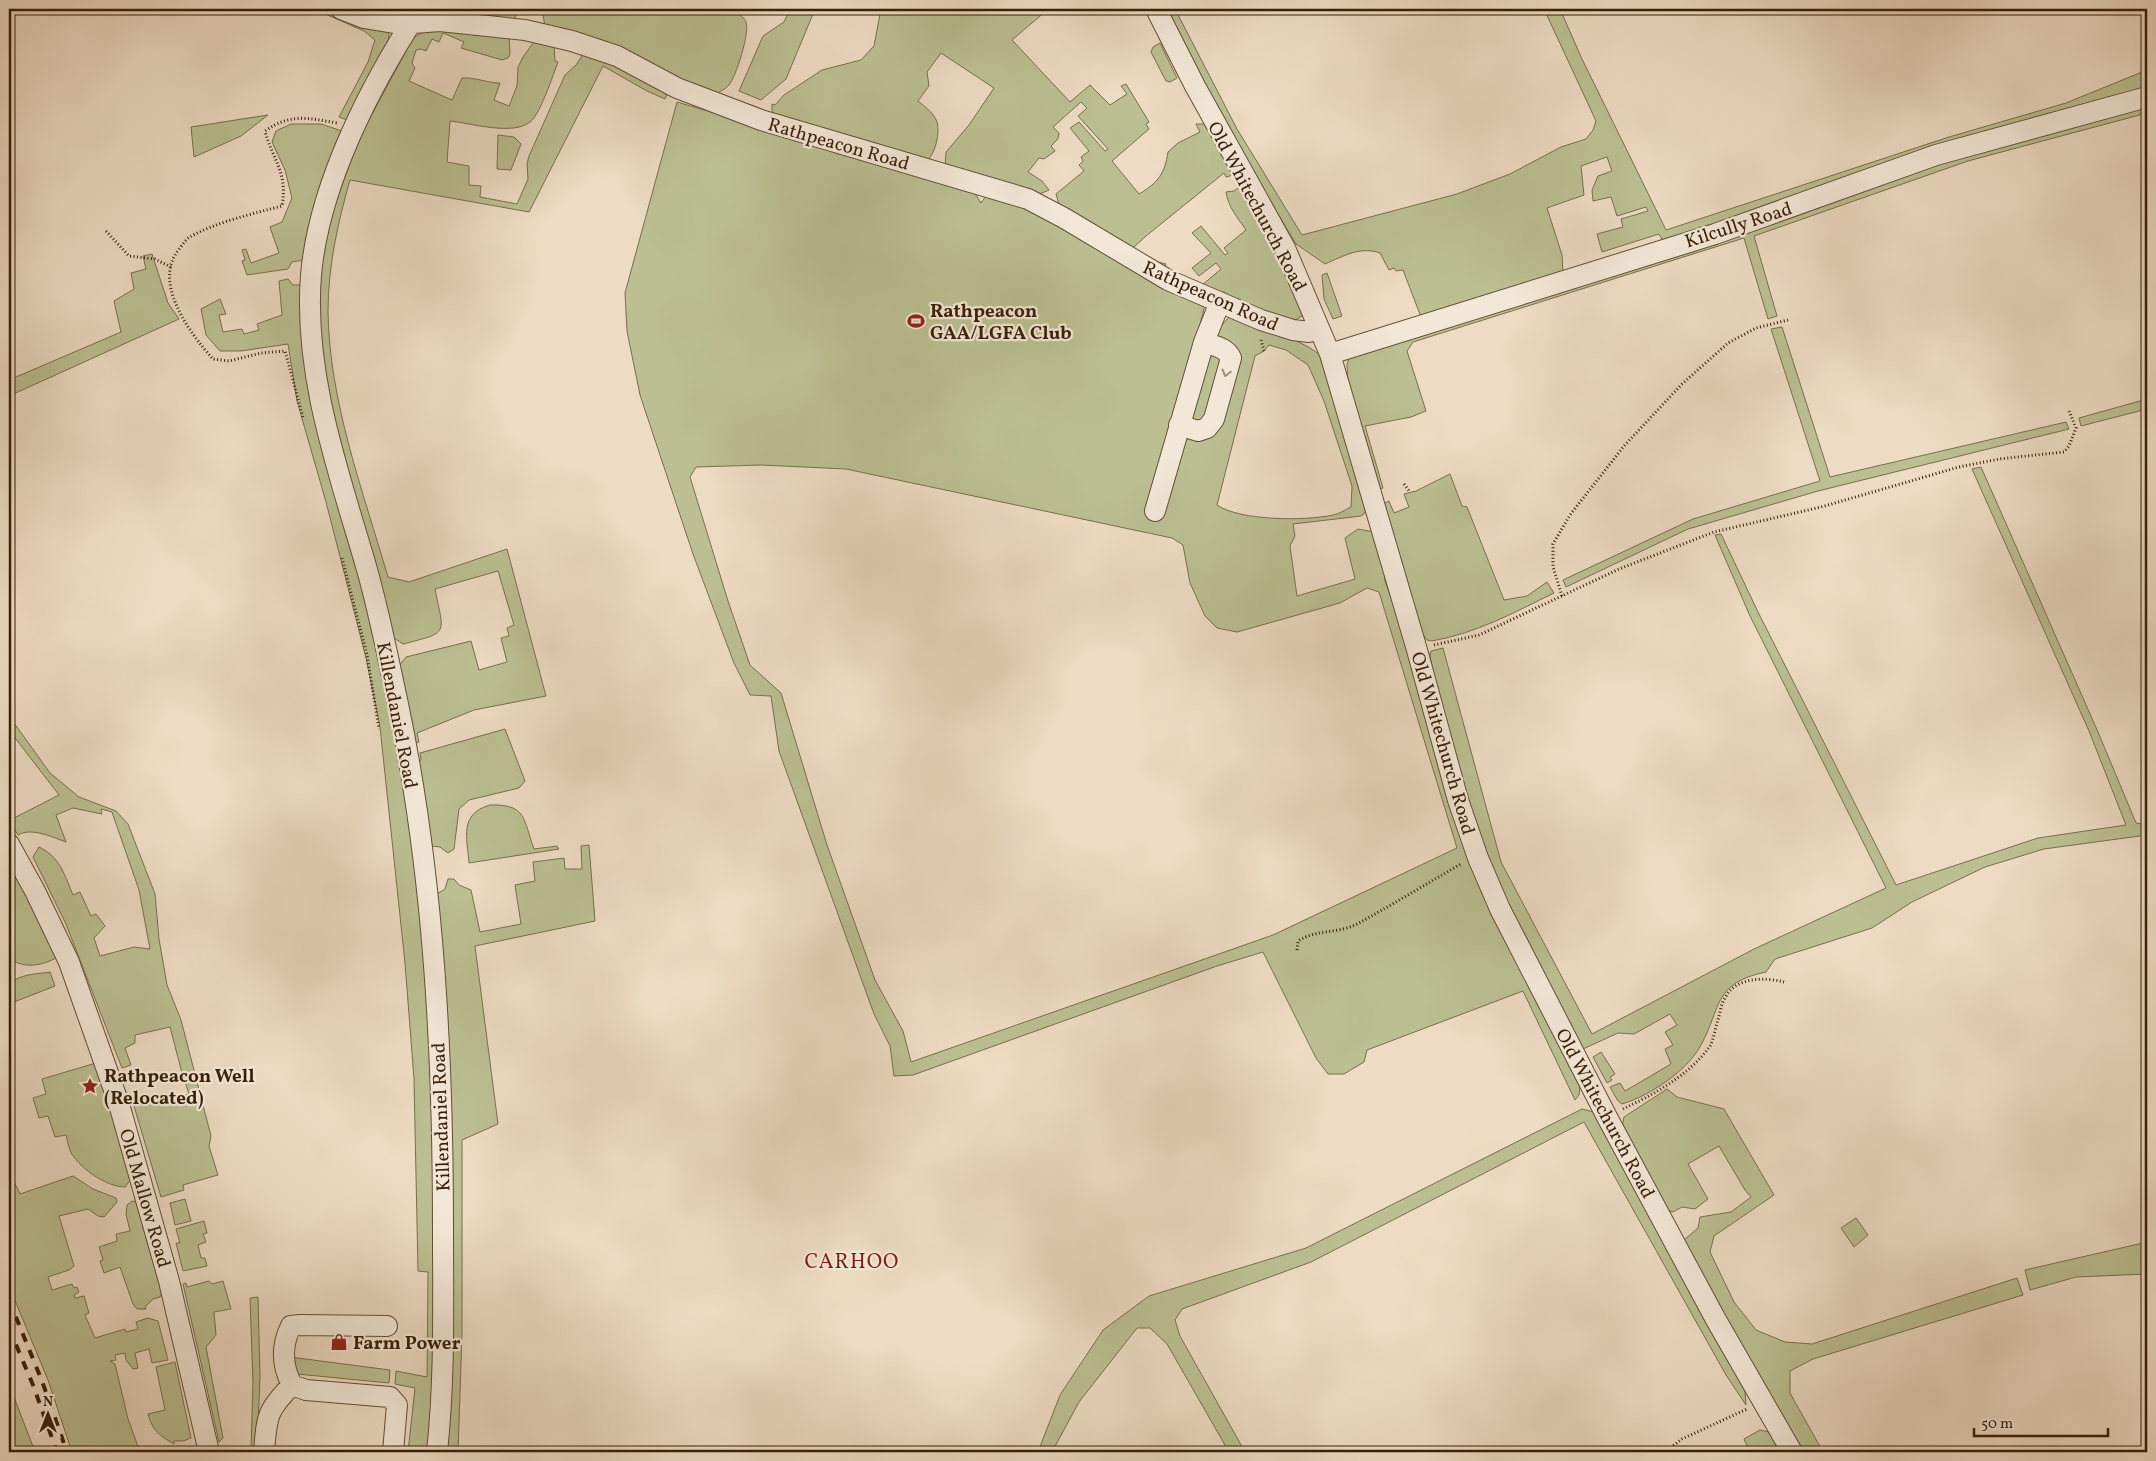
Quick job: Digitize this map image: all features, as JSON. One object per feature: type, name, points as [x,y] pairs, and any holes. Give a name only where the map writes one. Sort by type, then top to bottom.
[{"type":"street","name":"Rathpeacon Road","points":[[341,9],[381,21],[415,16],[440,21],[526,30],[572,41],[617,56],[677,88],[761,120],[1028,199],[1064,218],[1150,270],[1220,302],[1261,320],[1293,330],[1310,332],[1319,329]]},
{"type":"street","name":"Old Whitechurch Road","points":[[1156,9],[1195,86],[1285,248],[1330,354],[1417,650],[1458,800],[1478,858],[1500,910],[1612,1126],[1715,1318],[1792,1452]]},
{"type":"street","name":"Killendaniel Road","points":[[415,16],[389,60],[348,142],[320,225],[312,274],[311,299],[316,372],[343,487],[368,572],[398,704],[424,866],[436,1010],[443,1165],[443,1359],[437,1452]]},
{"type":"street","name":"Kilcully Road","points":[[1330,354],[1715,234],[1936,155],[2147,96]]},
{"type":"street","points":[[1155,511],[1204,342],[1220,302]]},
{"type":"street","points":[[1179,426],[1198,430],[1207,428],[1214,419],[1230,358],[1228,352],[1222,348],[1204,342]]},
{"type":"street","name":"Old Mallow Road","points":[[9,844],[35,891],[69,962],[119,1104],[169,1282],[209,1452]]},
{"type":"street","points":[[387,1326],[290,1326],[285,1338],[283,1352],[287,1375],[292,1386],[306,1390],[390,1397],[397,1405],[393,1452]]},
{"type":"street","points":[[264,1452],[269,1412],[292,1386]]},
{"type":"path","points":[[304,420],[285,351],[261,353],[229,361],[213,359],[199,344],[171,294],[168,277],[174,254],[189,237],[205,230],[282,206],[285,190],[279,166],[268,144],[265,131],[280,121],[307,117],[337,123]]},
{"type":"path","points":[[106,231],[129,256],[155,259],[171,267]]},
{"type":"path","points":[[1562,596],[1553,567],[1553,544],[1570,515],[1624,446],[1682,384],[1728,343],[1756,328],[1788,320]]},
{"type":"path","points":[[1433,645],[1479,635],[1619,569],[1714,532],[1821,507],[1960,467],[1999,459],[2064,452],[2069,446],[2076,428],[2069,411]]},
{"type":"path","points":[[1404,484],[1410,492]]},
{"type":"path","points":[[342,556],[367,656],[379,728]]},
{"type":"path","points":[[1297,950],[1298,941],[1308,934],[1334,931],[1356,924],[1430,884],[1462,863]]},
{"type":"path","points":[[1634,1104],[1646,1099],[1686,1072],[1711,1045],[1725,997],[1736,986],[1753,980],[1770,978],[1784,982]]},
{"type":"path","points":[[1665,1452],[1682,1439],[1748,1409]]},
{"type":"green space","points":[[314,9],[328,9],[365,25],[386,29],[389,34],[388,44],[347,120],[339,117],[368,62],[375,40],[364,31]]},
{"type":"green space","points":[[435,9],[528,9],[519,11],[514,19],[437,12]]},
{"type":"green space","points":[[541,9],[726,9],[743,17],[747,27],[735,74],[727,87],[715,95],[545,26],[543,15],[539,12]]},
{"type":"green space","points":[[790,9],[815,9],[786,79],[761,100],[739,91],[763,36],[784,22]]},
{"type":"green space","points":[[867,9],[1045,9],[1046,11],[1012,40],[1070,102],[1090,85],[1110,105],[1127,94],[1121,86],[1126,84],[1149,122],[1146,124],[1149,129],[1112,161],[1139,194],[1160,177],[1168,152],[1178,143],[1200,132],[1196,124],[1206,124],[1232,171],[1230,176],[1226,177],[1224,173],[1133,248],[1158,262],[1166,264],[1164,269],[1059,205],[1056,194],[1084,171],[1079,165],[1083,161],[1081,157],[1089,151],[1070,128],[1079,122],[1105,151],[1108,149],[1078,116],[1087,108],[1081,102],[1053,127],[1059,133],[1058,139],[1051,146],[1055,151],[1044,159],[1039,158],[1028,172],[1042,181],[1049,190],[1037,195],[945,167],[946,152],[969,125],[994,88],[941,53],[927,72],[929,86],[918,101],[934,116],[938,126],[935,147],[928,160],[775,115],[772,111],[772,104],[775,105],[784,95],[822,70],[861,60],[874,46],[880,14]]},
{"type":"green space","points":[[1169,9],[1175,9],[1237,129],[1302,235],[1457,194],[1510,174],[1561,147],[1586,139],[1593,130],[1596,121],[1544,9],[1560,9],[1582,59],[1666,230],[1949,137],[2066,103],[2147,70],[2147,88],[1851,179],[1663,241],[1659,234],[1602,252],[1597,234],[1623,227],[1621,219],[1648,211],[1646,207],[1617,216],[1611,197],[1593,201],[1592,190],[1598,176],[1612,171],[1607,157],[1581,166],[1584,195],[1547,208],[1562,255],[1563,272],[1421,317],[1403,270],[1396,271],[1394,268],[1389,270],[1380,253],[1359,251],[1325,264],[1296,244],[1258,182],[1200,78],[1167,12]]},
{"type":"green space","points":[[429,29],[509,34],[510,54],[508,58],[502,60],[461,48],[464,42],[443,33],[439,42],[432,39],[426,51],[416,50],[412,63],[415,68],[409,81],[452,100],[462,78],[472,78],[500,83],[494,100],[509,106],[517,86],[518,67],[536,39],[554,44],[555,61],[558,62],[542,103],[530,122],[523,126],[502,128],[450,121],[447,162],[469,166],[469,185],[481,186],[480,197],[517,204],[528,179],[527,164],[529,156],[565,75],[576,65],[584,53],[607,62],[667,94],[665,99],[603,66],[529,212],[350,180],[338,228],[330,277],[328,311],[330,345],[334,378],[349,446],[388,577],[409,582],[507,549],[546,696],[474,710],[417,733],[419,742],[413,744],[398,667],[406,657],[471,641],[479,670],[507,662],[501,638],[509,636],[507,628],[514,625],[498,571],[435,589],[441,623],[440,629],[436,633],[429,637],[403,644],[391,636],[335,425],[322,353],[319,313],[320,278],[325,233],[358,140],[413,38]]},
{"type":"green space","points":[[1160,43],[1177,78],[1170,82],[1166,81],[1151,52],[1153,47]]},
{"type":"green space","name":"Rathpeacon GAA/LGFA Club","points":[[677,102],[972,189],[981,203],[986,196],[1012,198],[1205,305],[1199,328],[1215,333],[1229,317],[1287,337],[1319,354],[1366,503],[1365,513],[1361,516],[1293,524],[1295,536],[1290,546],[1297,596],[1355,579],[1345,538],[1358,529],[1374,532],[1385,571],[1385,581],[1400,622],[1467,855],[1483,896],[1580,1087],[1579,1095],[1575,1100],[1523,991],[1367,1050],[1364,1062],[1344,1074],[1328,1074],[1316,1058],[1263,952],[1217,966],[913,1075],[894,1076],[890,1046],[874,1014],[779,751],[771,696],[750,695],[734,663],[693,554],[640,395],[627,331],[625,293]],"holes":[[[1269,345],[1286,350],[1308,365],[1324,401],[1352,486],[1351,507],[1340,513],[1321,517],[1290,519],[1257,517],[1227,510],[1217,505],[1255,356],[1264,351]],[[761,465],[846,469],[1172,538],[1183,545],[1190,583],[1205,616],[1217,628],[1237,632],[1340,603],[1367,588],[1379,592],[1457,848],[1273,935],[911,1062],[903,1031],[875,980],[827,845],[781,693],[750,665],[690,477],[696,467]]]},
{"type":"green space","points":[[2147,106],[2147,113],[1968,161],[1754,236],[1777,316],[1768,319],[1744,238],[1413,342],[1407,351],[1426,411],[1411,417],[1365,426],[1383,488],[1379,489],[1348,383],[1347,365],[1349,357],[1921,166]]},
{"type":"green space","points":[[268,115],[241,136],[194,157],[191,127]]},
{"type":"green space","points":[[291,124],[321,124],[342,131],[304,260],[292,262],[288,269],[247,275],[242,261],[245,260],[242,250],[246,249],[251,263],[279,253],[270,227],[282,222],[292,198],[285,170],[272,142],[276,131]]},
{"type":"green space","points":[[498,135],[514,137],[521,144],[511,170],[497,169]]},
{"type":"green space","points":[[1242,187],[1261,220],[1301,302],[1302,316],[1292,322],[1201,286],[1221,269],[1216,263],[1199,276],[1192,268],[1211,253],[1192,233],[1201,226],[1225,255],[1228,253],[1224,248],[1246,230],[1231,207],[1226,192],[1234,191]]},
{"type":"green space","points":[[152,254],[168,303],[179,319],[9,396],[9,380],[121,332],[114,301],[134,289],[131,273],[146,269],[143,256]]},
{"type":"green space","points":[[1327,273],[1342,316],[1333,319],[1324,299],[1322,275]]},
{"type":"green space","points":[[288,279],[293,285],[302,285],[403,767],[426,954],[434,1136],[435,1379],[429,1452],[408,1452],[415,1388],[395,1384],[396,1371],[427,1377],[428,1272],[418,1271],[414,1079],[405,963],[380,727],[366,658],[326,502],[297,401],[288,344],[241,351],[220,351],[206,335],[201,309],[220,299],[226,314],[219,315],[223,332],[242,329],[244,334],[259,330],[257,324],[282,315],[279,281]]},
{"type":"green space","points":[[1782,327],[1830,477],[2066,422],[2069,429],[1818,491],[1688,529],[1566,587],[1563,580],[1693,519],[1820,481],[1771,329]]},
{"type":"green space","points":[[2147,399],[2147,409],[2081,426],[2079,418]]},
{"type":"green space","points":[[1981,467],[2136,823],[2147,825],[2147,835],[2044,849],[1985,867],[1912,902],[1872,928],[1775,959],[1766,972],[1736,983],[1721,998],[1701,1045],[1687,1064],[1667,1081],[1645,1095],[1622,1104],[1618,1101],[1610,1087],[1620,1083],[1625,1091],[1671,1064],[1665,1049],[1673,1045],[1665,1032],[1677,1025],[1670,1014],[1634,1034],[1618,1033],[1583,1049],[1533,957],[1485,855],[1437,691],[1430,656],[1431,651],[1443,648],[1501,862],[1592,1034],[1754,949],[1886,888],[1750,616],[1715,535],[1721,534],[1758,612],[1896,885],[2038,838],[2126,825],[2089,731],[1972,469]]},
{"type":"green space","points":[[1450,474],[1462,506],[1467,507],[1504,600],[1527,596],[1547,582],[1554,593],[1480,628],[1432,641],[1427,640],[1422,633],[1383,504],[1389,501],[1394,513],[1409,507],[1404,494],[1416,491]]},
{"type":"green space","points":[[9,716],[50,773],[79,797],[116,811],[128,824],[155,894],[159,939],[167,985],[181,1020],[211,1136],[209,1146],[218,1175],[183,1185],[184,1190],[161,1197],[134,1106],[163,1094],[165,1100],[189,1094],[170,1027],[135,1035],[135,1043],[125,1048],[131,1065],[122,1068],[66,924],[33,857],[39,847],[52,856],[64,873],[73,895],[80,892],[91,916],[96,914],[105,926],[94,938],[100,956],[134,947],[150,949],[139,890],[112,812],[101,809],[102,814],[73,808],[56,815],[66,842],[35,832],[18,835],[9,820],[9,812],[14,818],[59,795],[9,730]]},
{"type":"green space","points":[[505,729],[525,781],[519,788],[469,800],[459,809],[454,849],[448,853],[440,847],[431,846],[418,762],[421,760],[420,753]]},
{"type":"green space","points":[[490,805],[511,807],[522,815],[534,849],[557,846],[559,849],[469,863],[467,828],[469,820],[480,809]]},
{"type":"green space","points":[[589,845],[595,921],[475,946],[498,1124],[462,1140],[462,1333],[458,1452],[446,1452],[453,1312],[452,1173],[437,894],[445,889],[448,879],[454,879],[459,885],[471,890],[480,932],[521,924],[515,885],[535,881],[533,862],[564,858],[565,869],[582,869],[581,846]]},
{"type":"green space","points":[[9,865],[35,911],[56,958],[50,961],[26,965],[9,958],[9,891],[12,890],[9,885]]},
{"type":"green space","points":[[50,972],[55,986],[9,1004],[9,987],[16,979],[27,975]]},
{"type":"green space","points":[[1601,1052],[1615,1074],[1610,1077],[1612,1080],[1607,1083],[1593,1057]]},
{"type":"green space","points":[[96,1063],[131,1179],[125,1187],[104,1181],[84,1168],[72,1155],[66,1135],[55,1137],[48,1116],[39,1118],[33,1098],[46,1094],[42,1079]]},
{"type":"green space","points":[[1667,1089],[1677,1097],[1724,1109],[1774,1195],[1714,1236],[1710,1252],[1734,1302],[1756,1330],[1785,1342],[1812,1344],[2017,1278],[2023,1295],[1813,1359],[1790,1371],[1790,1393],[1823,1452],[1802,1452],[1723,1315],[1684,1240],[1698,1228],[1700,1217],[1731,1212],[1751,1197],[1719,1146],[1688,1164],[1708,1199],[1695,1209],[1682,1207],[1673,1212],[1669,1211],[1622,1128],[1624,1117]]},
{"type":"green space","points":[[1582,1109],[1594,1112],[1745,1391],[1746,1405],[1726,1375],[1584,1122],[1311,1262],[1182,1309],[1175,1320],[1180,1336],[1245,1452],[1229,1452],[1167,1344],[1150,1328],[1137,1328],[1079,1402],[1052,1452],[1038,1452],[1060,1395],[1103,1330],[1149,1296],[1306,1248]]},
{"type":"green space","points":[[9,1171],[20,1194],[73,1176],[93,1189],[116,1198],[117,1202],[104,1217],[98,1216],[88,1209],[59,1216],[74,1266],[69,1270],[48,1277],[52,1290],[72,1284],[74,1288],[77,1287],[79,1292],[74,1295],[75,1298],[84,1296],[89,1313],[85,1315],[95,1338],[125,1329],[126,1332],[138,1329],[136,1322],[148,1318],[158,1321],[168,1360],[152,1363],[149,1349],[135,1353],[138,1368],[133,1369],[126,1360],[125,1353],[115,1355],[116,1360],[110,1361],[115,1364],[128,1419],[140,1452],[72,1452],[48,1380],[9,1286]]},
{"type":"green space","points":[[185,1199],[191,1221],[175,1225],[170,1203]]},
{"type":"green space","points":[[132,1201],[136,1202],[162,1293],[160,1297],[153,1299],[145,1307],[146,1309],[137,1309],[133,1304],[120,1267],[104,1273],[100,1261],[103,1260],[99,1247],[117,1241],[116,1234],[130,1231],[126,1214],[127,1205]]},
{"type":"green space","points":[[1856,1218],[1868,1235],[1854,1247],[1841,1228]]},
{"type":"green space","points":[[204,1221],[207,1233],[203,1234],[206,1242],[198,1245],[201,1258],[205,1258],[207,1266],[183,1271],[176,1243],[180,1243],[176,1229]]},
{"type":"green space","points":[[2147,1243],[2147,1274],[2076,1277],[2030,1290],[2025,1270]]},
{"type":"green space","points":[[209,1281],[212,1284],[223,1281],[231,1309],[214,1312],[216,1335],[206,1347],[223,1438],[219,1442],[183,1284],[186,1283],[187,1287]]},
{"type":"green space","points":[[258,1297],[260,1376],[257,1452],[231,1452],[251,1448],[253,1383],[250,1298]]},
{"type":"green space","points":[[290,1357],[390,1370],[389,1383],[297,1374]]},
{"type":"green space","points":[[175,1362],[191,1438],[183,1441],[174,1441],[174,1444],[157,1432],[148,1414],[165,1410],[156,1367]]},
{"type":"green space","points":[[9,1384],[35,1452],[9,1452]]},
{"type":"green space","points":[[1760,1430],[1769,1432],[1780,1452],[1750,1452],[1744,1439]]},
{"type":"railway","points":[[9,1300],[42,1381],[67,1452]]},
{"type":"railway","points":[[9,1328],[33,1385],[57,1452]]},
{"type":"place","name":"Rathpeacon GAA/LGFA Club","points":[[916,321]]},
{"type":"place","name":"Rathpeacon Well (Relocated)","points":[[90,1086]]},
{"type":"place","name":"Farm Power","points":[[339,1342]]},
{"type":"district","name":"CARHOO","points":[[852,1261]]}]
